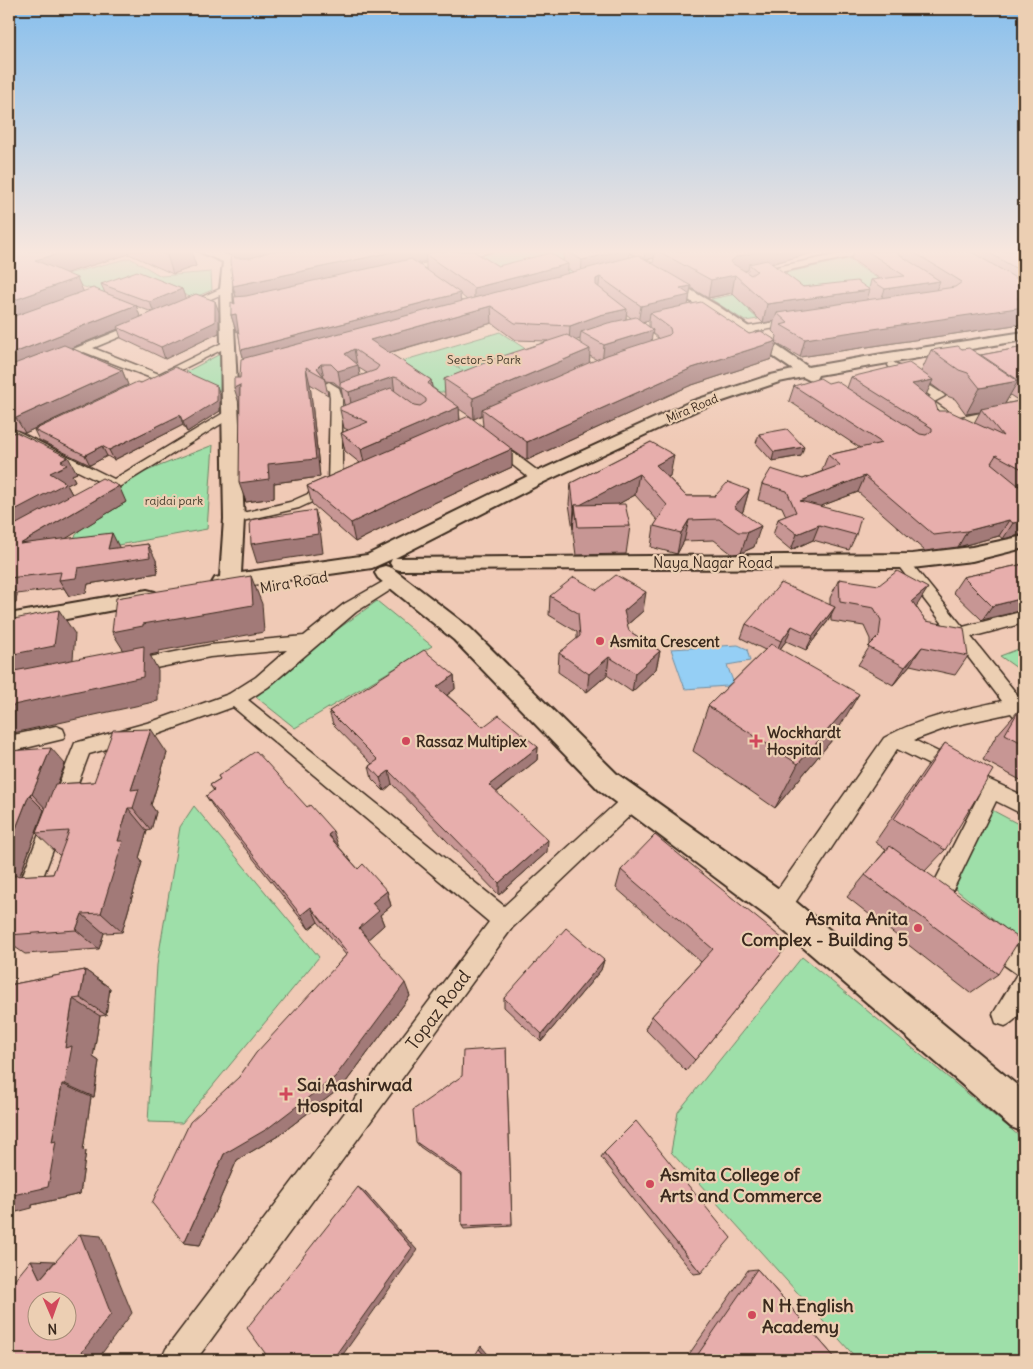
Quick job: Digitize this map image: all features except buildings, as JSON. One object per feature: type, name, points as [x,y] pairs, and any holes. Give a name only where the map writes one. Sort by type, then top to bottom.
[{"type":"street","name":"Mira Road","points":[[230,315],[228,344],[234,375],[230,413],[234,519],[217,590],[387,565],[707,412],[814,377],[1024,336]]},
{"type":"street","points":[[722,315],[814,377]]},
{"type":"street","points":[[745,330],[811,320]]},
{"type":"street","points":[[42,366],[147,323]]},
{"type":"street","points":[[141,386],[228,344]]},
{"type":"street","name":"Mira Road","points":[[387,565],[538,478],[705,402],[776,378],[814,377],[948,360],[1024,345]]},
{"type":"street","points":[[84,348],[159,378]]},
{"type":"street","points":[[893,366],[939,396],[926,402],[955,422],[1021,408]]},
{"type":"street","points":[[234,519],[294,505],[340,484],[340,421],[335,390],[329,385]]},
{"type":"street","points":[[336,397],[351,392]]},
{"type":"street","points":[[1004,398],[1021,408]]},
{"type":"street","points":[[96,494],[230,413]]},
{"type":"street","points":[[9,447],[42,431]]},
{"type":"street","points":[[9,432],[114,484]]},
{"type":"street","points":[[485,438],[538,478]]},
{"type":"street","name":"Naya Nagar Road","points":[[387,565],[902,561],[972,554],[1024,542]]},
{"type":"street","points":[[779,907],[891,743],[921,728],[1020,710],[902,561]]},
{"type":"street","points":[[9,938],[82,748],[156,728],[235,699],[262,682],[350,608],[387,565],[462,634],[608,782],[779,907],[1024,1114]]},
{"type":"street","points":[[9,622],[167,598],[9,632]]},
{"type":"street","points":[[960,634],[1024,617]]},
{"type":"street","points":[[114,671],[210,651],[308,642]]},
{"type":"street","points":[[235,699],[504,920]]},
{"type":"street","points":[[9,744],[56,734]]},
{"type":"street","points":[[897,740],[1024,806]]},
{"type":"street","points":[[992,789],[940,893],[939,899],[942,904],[964,923],[1024,965]]},
{"type":"street","name":"Topaz Road","points":[[177,1360],[504,920],[632,801]]},
{"type":"street","points":[[1005,1014],[1024,983]]},
{"type":"green space","points":[[736,315],[753,315],[758,319],[745,321]]},
{"type":"green space","name":"Sector-5 Park","points":[[500,332],[542,360],[478,382],[450,362],[478,383],[450,392],[432,392],[395,363]]},
{"type":"green space","points":[[222,353],[220,391],[182,374]]},
{"type":"green space","name":"rajdai park","points":[[213,445],[207,529],[79,552],[73,539],[114,484]]},
{"type":"green space","points":[[377,601],[432,646],[295,728],[256,697],[338,629]]},
{"type":"green space","points":[[1024,647],[1024,673],[1000,656]]},
{"type":"green space","points":[[194,806],[319,957],[182,1123],[148,1122],[157,965],[180,827]]},
{"type":"green space","points":[[990,809],[1024,827],[1024,943],[950,885]]},
{"type":"green space","points":[[802,957],[1024,1140],[1024,1360],[858,1360],[671,1152],[678,1112]]},
{"type":"water","points":[[738,645],[747,649],[750,661],[727,665],[733,681],[727,686],[685,689],[671,649]]},
{"type":"place","name":"Asmita Crescent","points":[[600,641]]},
{"type":"place","name":"Rassaz Multiplex","points":[[406,741]]},
{"type":"place","name":"Wockhardt Hospital","points":[[756,741]]},
{"type":"place","name":"Asmita Anita Complex - Building 5","points":[[918,928]]},
{"type":"place","name":"Sai Aashirwad Hospital","points":[[286,1094]]},
{"type":"place","name":"Asmita College of Arts and Commerce","points":[[650,1184]]},
{"type":"place","name":"N H English Academy","points":[[752,1315]]}]
